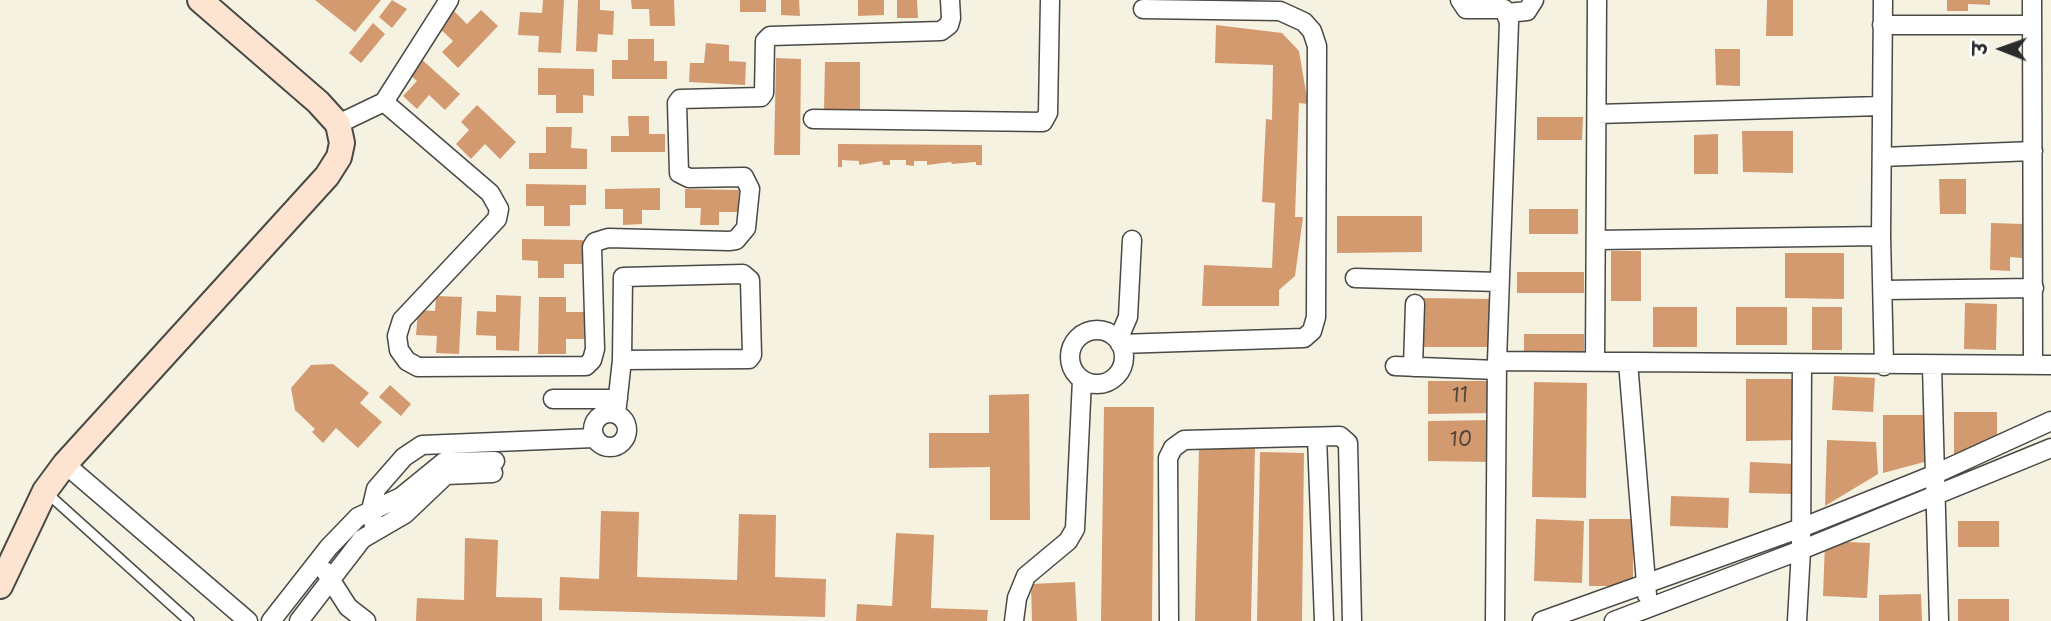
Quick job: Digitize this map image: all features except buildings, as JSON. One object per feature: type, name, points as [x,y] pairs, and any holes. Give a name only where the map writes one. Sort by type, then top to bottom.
[{"type":"street","points":[[0,586],[45,491],[65,464],[327,176],[339,157],[342,143],[338,124],[318,102],[201,0]]},
{"type":"street","points":[[338,124],[384,102],[449,0]]},
{"type":"street","points":[[384,102],[490,193],[499,209],[497,219],[402,320],[397,336],[399,350],[407,361],[418,367],[586,366],[592,360],[594,349],[592,247],[595,242],[608,238],[729,241],[736,240],[746,228],[750,189],[744,177],[689,178],[679,173],[677,103],[680,99],[761,97],[764,93],[765,41],[770,36],[941,31],[949,25],[950,0]]},
{"type":"street","points":[[813,120],[1043,122],[1048,113],[1049,0]]},
{"type":"street","points":[[1460,0],[1466,9],[1499,8],[1507,13],[1527,10],[1534,0]]},
{"type":"street","points":[[1595,361],[1597,0]]},
{"type":"street","points":[[1883,0],[1881,236],[1884,366]]},
{"type":"street","points":[[1395,366],[1595,361],[1884,366],[2042,365],[2034,288],[2032,0]]},
{"type":"street","points":[[1014,621],[1017,598],[1026,576],[1068,541],[1074,528],[1082,380],[1072,365],[1070,356],[1077,339],[1093,330],[1116,339],[1304,338],[1312,331],[1316,317],[1317,46],[1312,31],[1304,22],[1280,11],[1143,9]]},
{"type":"street","points":[[1495,621],[1497,365],[1507,13]]},
{"type":"street","points":[[1882,25],[2032,25]]},
{"type":"street","points":[[1597,114],[1881,106]]},
{"type":"street","points":[[1882,158],[2033,151]]},
{"type":"street","points":[[1597,240],[1881,236]]},
{"type":"street","points":[[1082,380],[1098,384],[1114,378],[1123,364],[1116,339],[1127,240]]},
{"type":"street","points":[[375,531],[371,510],[373,496],[381,482],[404,457],[422,445],[594,438],[607,447],[623,442],[627,426],[617,406],[622,360],[624,276],[743,274],[750,281],[752,355],[749,359],[622,360]]},
{"type":"street","points":[[1356,278],[1499,282]]},
{"type":"street","points":[[1883,290],[2034,288]]},
{"type":"street","points":[[1413,367],[1415,304]]},
{"type":"street","points":[[1629,362],[1648,609]]},
{"type":"street","points":[[1797,621],[1801,550],[1802,363]]},
{"type":"street","points":[[1932,366],[1933,495],[1939,621]]},
{"type":"street","points":[[553,399],[617,406]]},
{"type":"street","points":[[594,438],[596,421],[617,406]]},
{"type":"street","points":[[1542,621],[1801,528],[1933,475],[2051,421]]},
{"type":"street","points":[[1170,621],[1168,458],[1173,448],[1184,440],[1340,436],[1348,443],[1352,621]]},
{"type":"street","points":[[1317,438],[1324,621]]},
{"type":"street","points":[[1614,621],[1801,550],[2051,448]]},
{"type":"street","points":[[271,621],[348,524],[371,510],[401,498],[444,462],[494,467],[446,475],[405,514],[355,545],[299,621]]},
{"type":"street","points":[[65,464],[248,621]]},
{"type":"street","points":[[317,561],[348,607],[366,621]]},
{"type":"lane","points":[[45,491],[189,621]]}]
